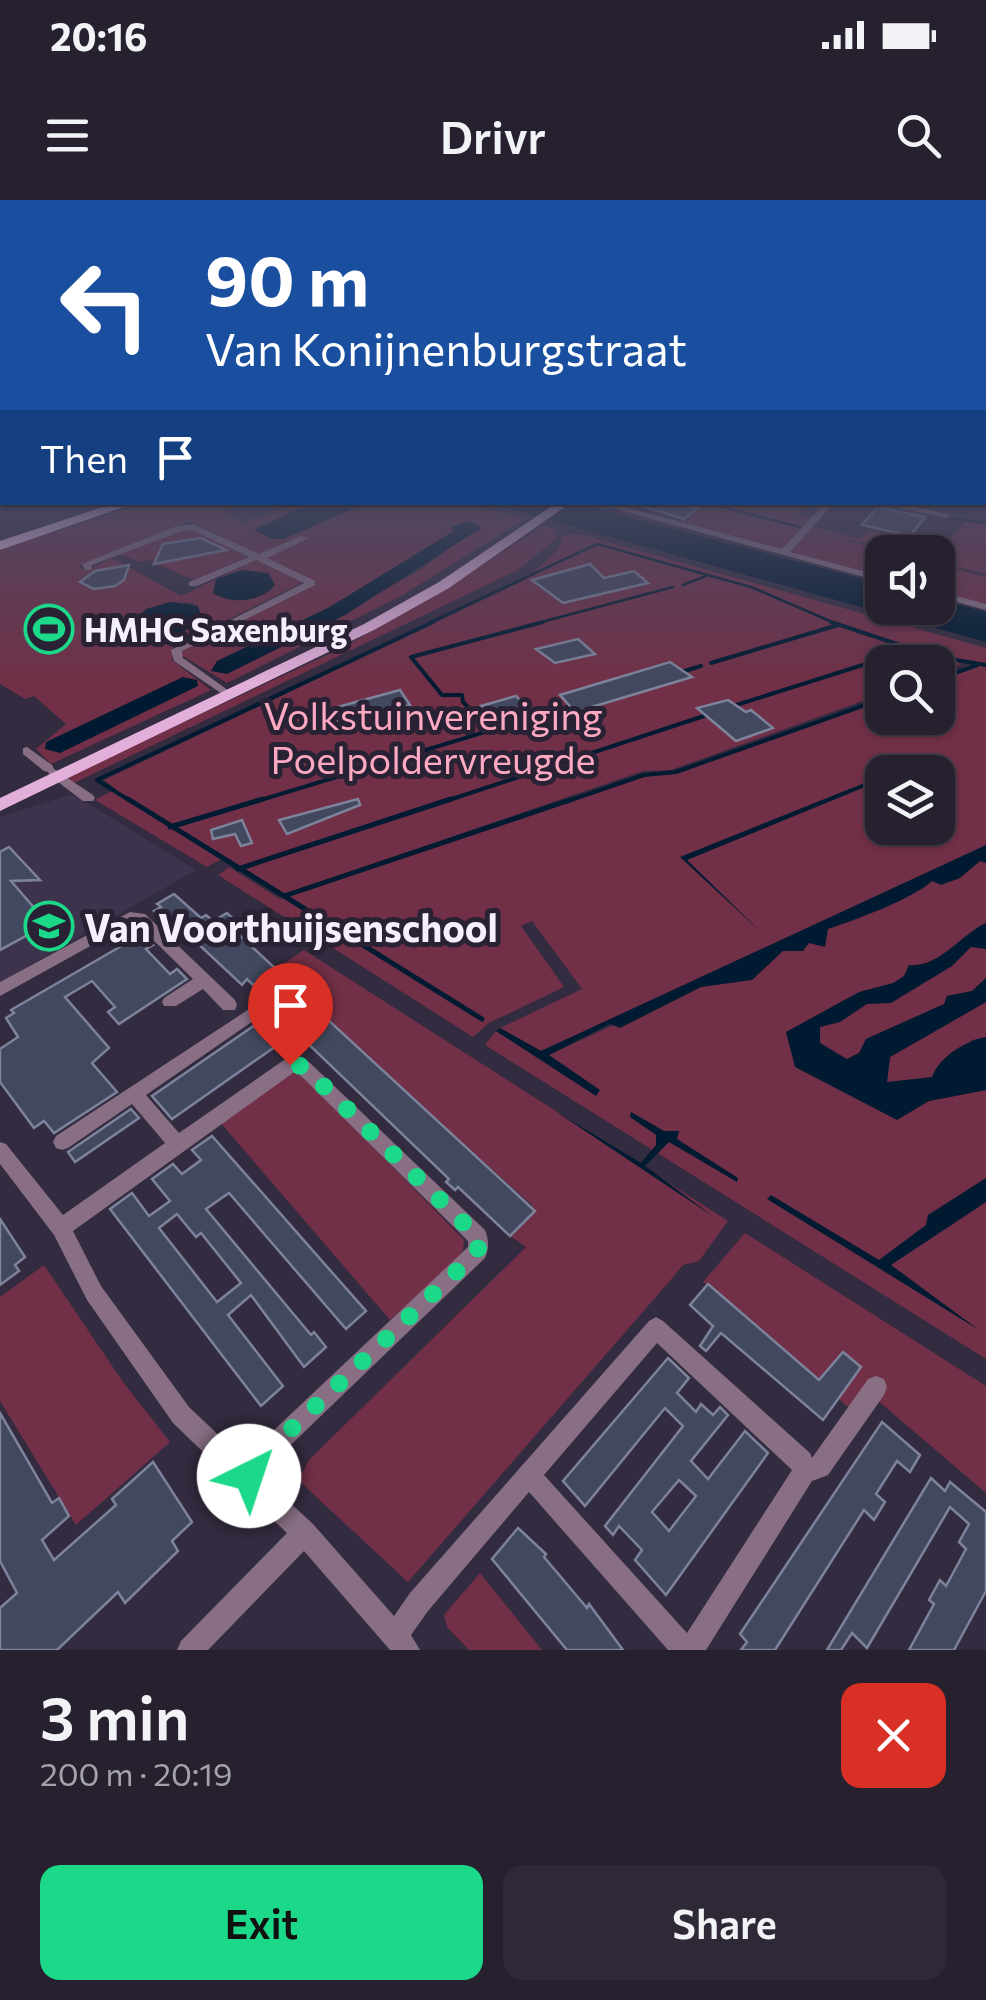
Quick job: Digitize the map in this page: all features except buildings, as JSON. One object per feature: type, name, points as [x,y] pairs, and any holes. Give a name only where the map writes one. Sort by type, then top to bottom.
[{"type":"main road","points":[[0,805],[404,608],[498,549]]},
{"type":"main road","points":[[0,797],[58,776]]},
{"type":"street","points":[[88,568],[87,564],[128,549]]},
{"type":"street","points":[[225,692],[178,659],[176,650],[312,583],[240,549]]},
{"type":"street","points":[[193,584],[278,549]]},
{"type":"street","points":[[768,549],[865,574]]},
{"type":"street","points":[[784,553],[788,549]]},
{"type":"street","points":[[112,554],[126,562]]},
{"type":"street","points":[[955,599],[986,607]]},
{"type":"street","points":[[27,751],[88,798]]},
{"type":"street","points":[[0,990],[130,916],[140,918],[229,1005]]},
{"type":"street","points":[[170,1002],[204,980]]},
{"type":"street","points":[[62,1142],[269,1002]]},
{"type":"street","points":[[61,1228],[290,1065],[303,1066],[478,1237],[478,1251],[264,1455],[249,1476]]},
{"type":"street","points":[[134,1094],[177,1144]]},
{"type":"street","points":[[0,1150],[61,1228],[94,1293],[182,1416],[304,1532],[401,1644],[419,1602],[656,1328],[802,1461],[804,1472]]},
{"type":"street","points":[[531,1477],[688,1650],[804,1472],[820,1467],[876,1386]]},
{"type":"street","points":[[190,1650],[304,1532]]},
{"type":"shaded area","name":"Van Voorthuijsenschool","points":[[73,794],[196,870],[0,982],[0,817]]},
{"type":"green space","points":[[0,549],[121,549],[78,566],[85,571],[112,558],[181,596],[255,560],[303,582],[173,647],[172,660],[211,690],[51,764],[36,749],[66,724],[34,696],[25,699],[0,684]],"holes":[[[242,570],[271,590],[242,600],[213,593],[216,579]],[[170,602],[193,603],[202,619],[180,632],[148,633],[138,615]]]},
{"type":"green space","points":[[132,549],[231,549],[248,557],[194,580],[148,560],[141,562],[119,554]]},
{"type":"green space","points":[[247,549],[425,549],[328,608],[217,661],[282,647],[420,570],[449,549],[477,549],[401,596],[227,683],[180,654],[189,644],[317,583]]},
{"type":"green space","points":[[507,549],[544,549],[518,570],[74,783],[68,780],[72,774],[342,648]]},
{"type":"green space","name":"Volkstuinvereniging Poelpoldervreugde","points":[[558,549],[631,549],[865,614],[865,625],[904,625],[986,648],[986,978],[972,991],[948,996],[945,1004],[866,1039],[859,1053],[846,1060],[820,1043],[820,1028],[786,1033],[794,1055],[929,1101],[986,1090],[986,1359],[485,1045],[496,1031],[540,1059],[618,1023],[613,1019],[541,1051],[500,1028],[582,989],[532,921],[521,926],[564,987],[489,1023],[473,1037],[218,875],[229,867],[280,899],[642,775],[666,774],[865,703],[865,735],[955,735],[955,671],[972,664],[955,660],[955,645],[865,645],[865,700],[671,770],[643,771],[285,894],[225,857],[207,867],[95,800],[116,789],[104,780],[523,581]]},
{"type":"green space","points":[[773,549],[865,549],[865,573]]},
{"type":"green space","points":[[955,549],[986,549],[986,574],[955,566]]},
{"type":"green space","points":[[955,569],[986,577],[986,604],[955,596]]},
{"type":"green space","points":[[304,950],[728,1221],[699,1261],[683,1265],[408,1582],[298,1480],[309,1460],[526,1247],[506,1233],[533,1206],[271,972]]},
{"type":"green space","points":[[986,1002],[986,1037],[972,1040],[933,1077],[887,1083],[890,1057]]},
{"type":"green space","points":[[302,1074],[464,1240],[463,1251],[455,1261],[390,1320],[219,1121],[283,1075]]},
{"type":"green space","points":[[745,1233],[986,1386],[986,1493],[877,1400],[862,1419],[703,1282]]},
{"type":"green space","points":[[44,1265],[123,1382],[170,1442],[76,1525],[0,1401],[0,1297]]},
{"type":"green space","points":[[480,1573],[542,1650],[469,1650],[447,1627],[444,1615]]},
{"type":"water","points":[[425,549],[449,549],[345,615],[227,674],[211,671],[217,661],[328,608]]},
{"type":"water","points":[[652,549],[748,549],[865,580],[865,608]]},
{"type":"water","points":[[242,570],[268,573],[275,585],[246,600],[213,593],[216,579]]},
{"type":"water","points":[[170,602],[198,606],[202,619],[170,635],[153,634],[137,627],[135,620],[146,609]]},
{"type":"water","points":[[955,604],[986,612],[986,642],[925,625],[955,625]]},
{"type":"water","points":[[183,677],[197,680],[198,686],[60,753],[45,749],[46,742]]},
{"type":"water","points":[[865,783],[865,787],[687,860],[762,933],[680,857]]},
{"type":"water","points":[[986,845],[986,863],[980,861],[960,878],[941,885],[932,881],[898,902],[828,929],[825,947],[809,943],[803,951],[783,951],[752,980],[701,987],[620,1028],[610,1024],[549,1055],[600,1090],[596,1096],[496,1031],[500,1028],[541,1051]]},
{"type":"water","points":[[986,923],[986,949],[971,947],[952,966],[891,1003],[867,1004],[840,1022],[820,1027],[820,1043],[847,1059],[859,1053],[866,1039],[944,1004],[947,996],[972,991],[986,978],[986,1002],[890,1057],[887,1082],[932,1077],[954,1051],[986,1037],[986,1090],[929,1101],[897,1120],[795,1067],[786,1032],[859,992],[893,983],[904,976],[909,965],[920,965],[940,956]]},
{"type":"water","points":[[555,1111],[641,1163],[656,1145],[656,1135],[630,1117],[631,1112],[664,1131],[679,1131],[677,1139],[738,1178],[737,1182],[669,1142],[645,1166],[714,1217]]},
{"type":"water","points":[[986,1178],[986,1202],[891,1265],[979,1330],[767,1199],[771,1195],[879,1260],[926,1225],[928,1215]]},
{"type":"waterway","points":[[427,624],[587,549]]},
{"type":"waterway","points":[[614,549],[751,587],[837,624]]},
{"type":"waterway","points":[[683,585],[706,576]]},
{"type":"waterway","points":[[534,624],[673,587]]},
{"type":"waterway","points":[[132,802],[97,780],[433,622]]},
{"type":"waterway","points":[[491,730],[463,702],[462,695],[442,695],[411,657],[543,622]]},
{"type":"waterway","points":[[831,622],[837,624]]},
{"type":"waterway","points":[[837,624],[933,656],[986,665]]},
{"type":"waterway","points":[[711,663],[838,625]]},
{"type":"waterway","points":[[730,707],[865,664]]},
{"type":"waterway","points":[[955,673],[977,665]]},
{"type":"waterway","points":[[681,672],[701,666]]},
{"type":"waterway","points":[[254,802],[574,705]]},
{"type":"waterway","points":[[565,802],[644,775],[676,772],[865,705]]},
{"type":"waterway","points":[[443,802],[710,714]]},
{"type":"waterway","points":[[128,799],[172,826]]},
{"type":"waterway","points":[[172,826],[263,799]]},
{"type":"waterway","points":[[240,868],[451,799]]},
{"type":"waterway","points":[[284,896],[573,799]]},
{"type":"waterway","points":[[172,826],[240,868]]},
{"type":"waterway","points":[[240,868],[284,896]]},
{"type":"waterway","points":[[284,896],[482,1019]]},
{"type":"place","name":"HMHC Saxenburg","points":[[49,629]]},
{"type":"place","name":"Van Voorthuijsenschool","points":[[49,926]]},
{"type":"route","points":[[249,1476],[264,1455],[478,1251],[478,1237],[303,1066],[290,1065]]}]
